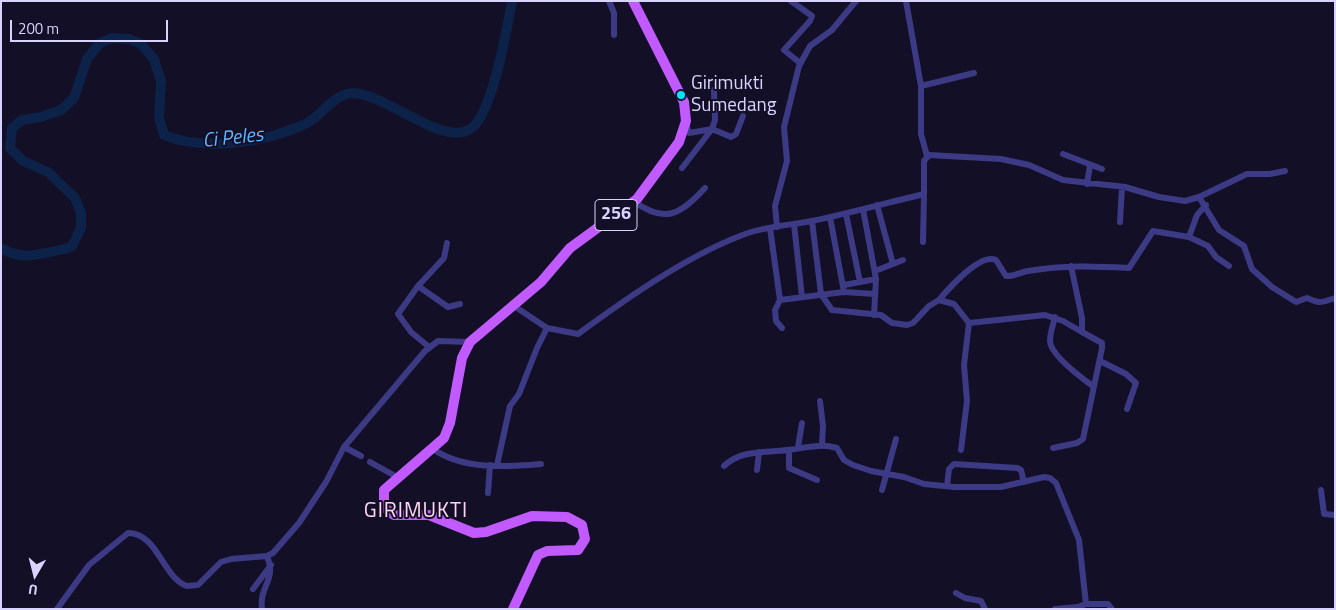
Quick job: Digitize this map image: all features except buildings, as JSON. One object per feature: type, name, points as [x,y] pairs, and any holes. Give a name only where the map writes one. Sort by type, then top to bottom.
[{"type":"main road","name":"256","points":[[513,609],[535,559],[547,551],[578,550],[585,539],[582,525],[567,517],[532,516],[486,532],[474,534],[429,515],[394,515],[384,507],[383,492],[386,486],[444,438],[448,428],[462,358],[470,342],[543,280],[570,248],[633,202],[676,149],[683,135],[686,121],[681,95],[634,1]]},
{"type":"street","points":[[609,1],[614,15],[614,35]]},
{"type":"street","points":[[791,1],[812,16],[810,21],[784,50],[800,63]]},
{"type":"street","points":[[782,328],[777,324],[775,314],[780,300],[774,227],[775,206],[787,160],[784,122],[800,63],[810,46],[832,30],[856,1]]},
{"type":"street","points":[[906,1],[921,86],[921,134],[927,156],[924,161],[923,242]]},
{"type":"street","points":[[921,86],[974,73]]},
{"type":"street","points":[[682,168],[712,129],[715,120],[714,90]]},
{"type":"street","points":[[686,121],[689,133],[712,129],[729,136],[734,136],[743,116]]},
{"type":"street","points":[[1063,154],[1102,169]]},
{"type":"street","points":[[927,156],[960,155],[1001,158],[1028,165],[1063,180],[1087,184],[1122,186],[1176,200],[1199,198],[1247,174],[1270,174],[1285,171]]},
{"type":"street","points":[[1087,184],[1090,165]]},
{"type":"street","points":[[1120,222],[1122,186]]},
{"type":"street","points":[[633,202],[651,212],[670,215],[684,208],[704,188]]},
{"type":"street","points":[[514,306],[548,328],[578,334],[594,320],[697,257],[741,236],[774,227],[846,214],[924,194]]},
{"type":"street","points":[[1199,198],[1206,205],[1219,230],[1244,246],[1252,269],[1275,290],[1296,302],[1307,298],[1317,303],[1335,298]]},
{"type":"street","points":[[877,205],[893,264]]},
{"type":"street","points":[[1189,237],[1197,215],[1206,205]]},
{"type":"street","points":[[862,209],[875,275],[874,315]]},
{"type":"street","points":[[846,214],[860,282]]},
{"type":"street","points":[[830,217],[844,289]]},
{"type":"street","points":[[812,221],[821,294],[827,306],[837,312],[883,315],[892,323],[907,325],[938,300],[961,277],[986,259],[996,260],[1006,276],[1010,277],[1028,271],[1071,266],[1095,265],[1129,268],[1153,231],[1189,237],[1210,248],[1216,257],[1230,266]]},
{"type":"street","points":[[794,224],[802,297]]},
{"type":"street","points":[[428,347],[415,336],[398,316],[418,286],[444,258],[448,243]]},
{"type":"street","points":[[780,300],[844,289],[903,260]]},
{"type":"street","points":[[1071,266],[1082,318],[1082,332]]},
{"type":"street","points":[[418,286],[448,307],[460,304]]},
{"type":"street","points":[[844,289],[875,294]]},
{"type":"street","points":[[938,300],[954,304],[969,323],[964,365],[967,401],[961,450]]},
{"type":"street","points":[[969,323],[1036,315],[1055,317],[1102,343],[1100,361],[1083,439],[1077,443],[1053,448]]},
{"type":"street","points":[[1055,317],[1050,341],[1052,348],[1067,365],[1094,387]]},
{"type":"street","points":[[497,465],[510,406],[519,394],[532,357],[548,328]]},
{"type":"street","points":[[57,609],[89,565],[128,533],[137,534],[149,543],[172,575],[187,586],[198,585],[221,562],[267,556],[276,551],[300,523],[326,482],[344,447],[428,347],[438,340],[470,342]]},
{"type":"street","points":[[1100,361],[1126,374],[1136,383],[1127,409]]},
{"type":"street","points":[[820,401],[823,426],[822,446]]},
{"type":"street","points":[[798,447],[802,424]]},
{"type":"street","points":[[882,490],[896,438]]},
{"type":"street","points":[[724,466],[733,458],[759,452],[822,446],[838,448],[844,460],[853,465],[887,474],[904,476],[924,484],[988,487],[1047,477],[1056,483],[1079,540],[1086,604]]},
{"type":"street","points":[[344,447],[361,456]]},
{"type":"street","points":[[433,449],[450,460],[490,465],[541,464]]},
{"type":"street","points":[[789,450],[789,468],[817,480]]},
{"type":"street","points":[[757,470],[759,452]]},
{"type":"street","points":[[370,462],[397,477]]},
{"type":"street","points":[[947,486],[949,469],[954,464],[1017,468],[1021,470],[1024,482]]},
{"type":"street","points":[[488,494],[490,465]]},
{"type":"street","points":[[1321,490],[1324,514],[1335,515]]},
{"type":"street","points":[[262,609],[262,598],[272,571],[267,556]]},
{"type":"street","points":[[253,589],[271,565]]},
{"type":"street","points":[[956,593],[965,598],[981,602],[985,609]]},
{"type":"street","points":[[1055,609],[1086,604],[1108,604],[1112,609]]},
{"type":"waterway","name":"Ci Peles","points":[[1,248],[17,255],[42,254],[68,248],[72,246],[81,228],[81,213],[75,198],[48,172],[23,161],[10,148],[12,128],[22,120],[41,117],[61,110],[74,98],[87,59],[100,43],[112,38],[130,39],[141,44],[154,59],[161,81],[159,118],[164,135],[180,140],[217,144],[255,140],[274,135],[307,123],[336,99],[347,94],[361,94],[377,99],[429,125],[445,131],[460,132],[473,127],[487,104],[498,68],[512,1]]},
{"type":"place","name":"Girimukti Sumedang","points":[[681,95]]},
{"type":"district","name":"GIRIMUKTI","points":[[416,512]]}]
